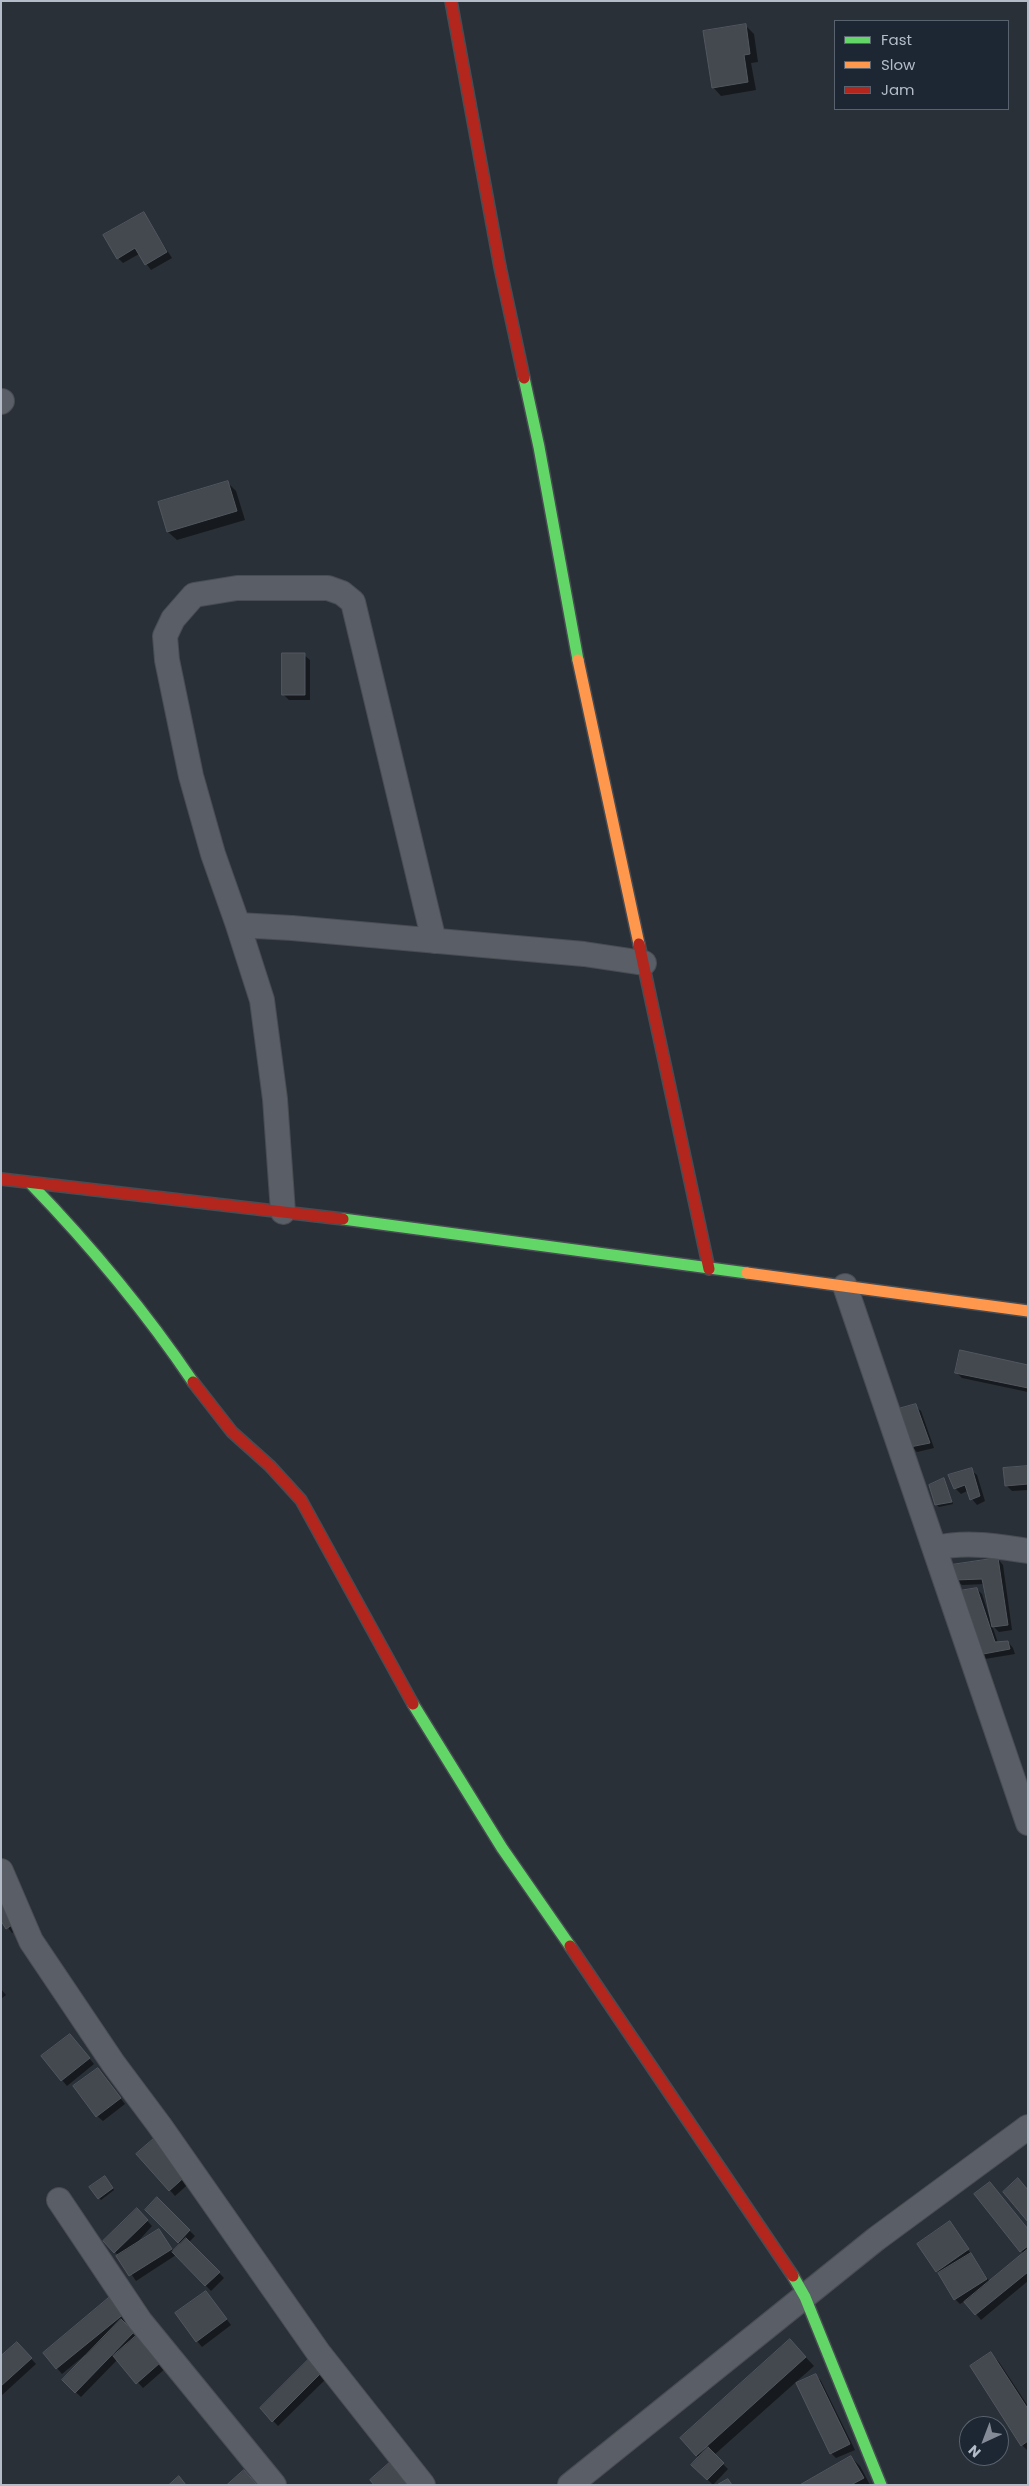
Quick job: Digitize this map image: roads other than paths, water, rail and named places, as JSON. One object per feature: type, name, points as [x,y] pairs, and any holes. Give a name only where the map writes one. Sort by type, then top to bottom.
[{"type":"street","points":[[451,1],[500,267],[539,448],[571,629],[709,1269]]},
{"type":"street","points":[[283,1212],[275,1099],[262,1000],[213,854],[191,776],[167,660],[165,636],[173,619],[194,595],[237,588],[328,588],[342,593],[353,602],[434,941]]},
{"type":"street","points":[[238,925],[292,928],[584,954],[644,963]]},
{"type":"street","points":[[1,1179],[283,1212],[1028,1311]]},
{"type":"street","points":[[30,1183],[74,1229],[116,1278],[171,1349],[206,1401],[232,1432],[270,1466],[301,1500],[423,1723],[502,1848],[656,2070],[805,2296],[881,2485]]},
{"type":"street","points":[[845,1286],[936,1548],[1019,1765],[1028,1823]]},
{"type":"street","points":[[936,1548],[952,1545],[990,1545],[1028,1551]]},
{"type":"street","points":[[1,1871],[32,1941],[113,2063],[160,2126],[318,2352],[423,2485]]},
{"type":"street","points":[[570,2485],[876,2239],[1028,2127]]},
{"type":"street","points":[[59,2200],[140,2320],[274,2485]]}]
